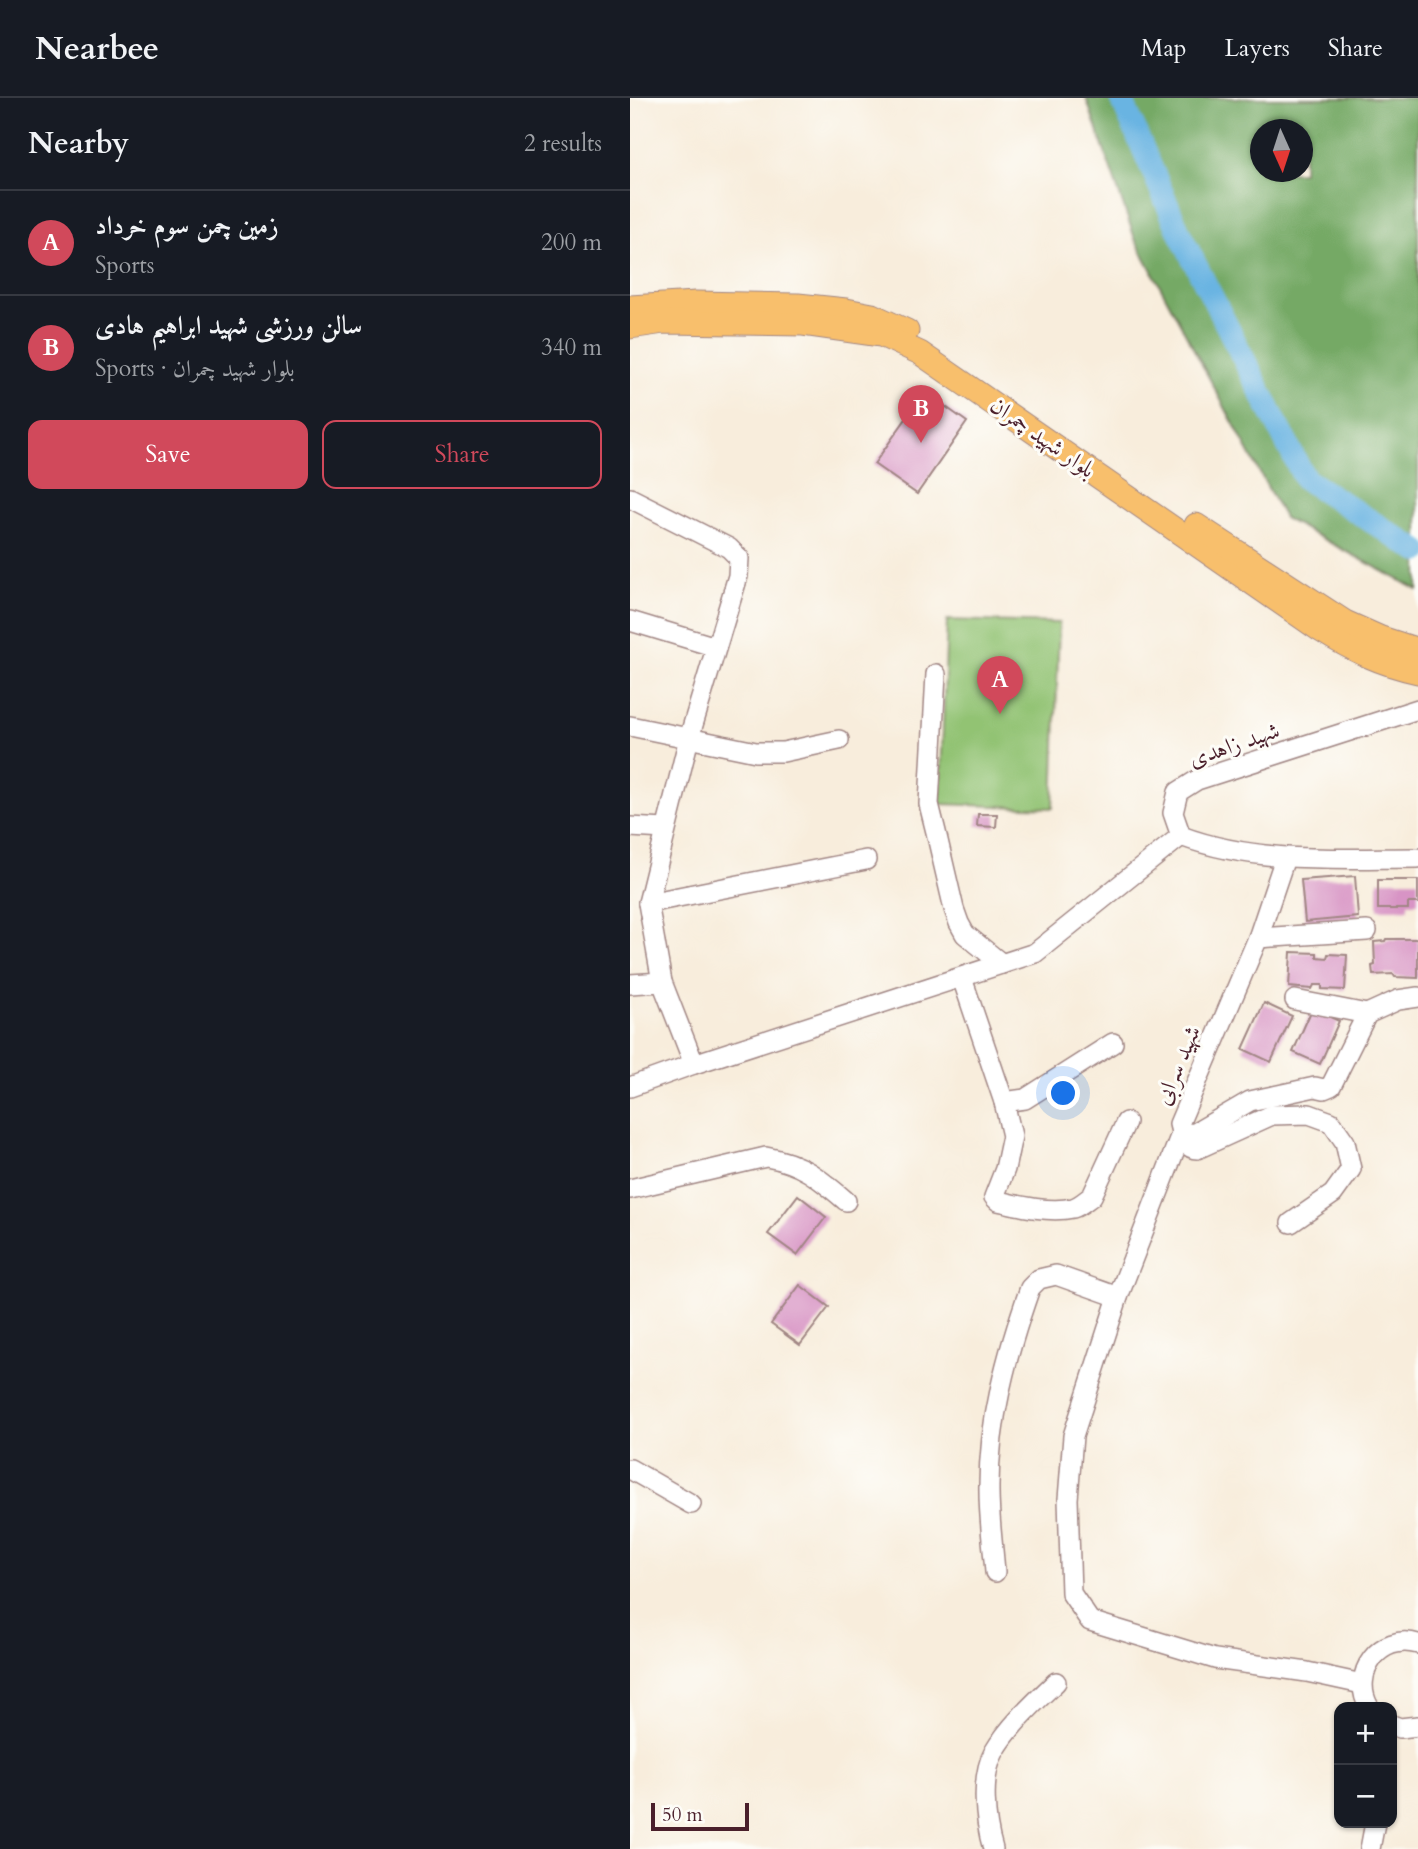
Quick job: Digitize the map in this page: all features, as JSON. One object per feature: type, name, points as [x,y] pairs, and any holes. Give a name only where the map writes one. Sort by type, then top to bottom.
[{"type":"main road","name":"بلوار شهید چمران","points":[[630,307],[696,303],[798,305],[859,313],[894,325],[928,340],[961,361],[1142,489],[1345,622],[1418,650]]},
{"type":"main road","name":"بلوار شهید چمران","points":[[630,327],[664,322],[803,324],[856,330],[897,341],[932,361],[1320,630],[1366,656],[1418,672]]},
{"type":"street","points":[[630,498],[729,548],[739,558],[738,576],[689,738],[664,829],[648,903],[662,982],[694,1064]]},
{"type":"street","points":[[630,621],[716,647]]},
{"type":"street","points":[[936,674],[929,804],[959,923],[965,934],[1002,964]]},
{"type":"street","name":"شهید زاهدی","points":[[1181,836],[1173,813],[1178,792],[1197,780],[1418,709]]},
{"type":"street","points":[[630,726],[756,752],[783,752],[839,740]]},
{"type":"street","points":[[630,827],[664,829]]},
{"type":"street","points":[[630,1087],[1035,953],[1181,836],[1201,844],[1285,858],[1418,858]]},
{"type":"street","name":"شهید سرابی","points":[[1285,858],[1258,938],[1179,1124],[1181,1134],[1195,1133],[1250,1101],[1331,1086],[1367,1014]]},
{"type":"street","points":[[648,903],[866,860]]},
{"type":"street","points":[[1258,938],[1367,931]]},
{"type":"street","points":[[962,978],[1004,1102],[1012,1136],[1005,1169],[994,1197],[1005,1203],[1053,1209],[1074,1208],[1082,1204],[1092,1196],[1126,1122]]},
{"type":"street","points":[[630,984],[662,982]]},
{"type":"street","points":[[1295,1000],[1367,1014],[1398,1000],[1418,997]]},
{"type":"street","points":[[1004,1102],[1025,1100],[1112,1043]]},
{"type":"street","points":[[1181,1134],[1191,1149],[1197,1149],[1272,1115],[1309,1114],[1331,1122],[1345,1142],[1351,1169],[1333,1194],[1291,1223]]},
{"type":"street","points":[[1181,1134],[1118,1297],[1073,1436],[1068,1499],[1071,1593],[1090,1621],[1215,1659],[1307,1672],[1362,1684]]},
{"type":"street","points":[[630,1189],[766,1157],[783,1160],[812,1172],[846,1201]]},
{"type":"street","points":[[995,1572],[989,1491],[995,1412],[1005,1368],[1030,1288],[1039,1279],[1056,1275],[1118,1297]]},
{"type":"street","points":[[630,1469],[691,1504]]},
{"type":"street","points":[[1367,1702],[1362,1684],[1367,1665],[1375,1654],[1386,1646],[1399,1642],[1418,1644]]},
{"type":"street","points":[[993,1849],[988,1833],[985,1788],[993,1753],[1030,1706],[1056,1682]]},
{"type":"street","points":[[1397,1727],[1418,1726]]},
{"type":"street","points":[[1370,1849],[1374,1828]]},
{"type":"green space","points":[[1086,98],[1418,98],[1418,590],[1284,518],[1135,239]]},
{"type":"green space","points":[[947,620],[1059,623],[1053,808],[940,804]]},
{"type":"building","points":[[925,392],[967,422],[917,494],[874,464]]},
{"type":"building","points":[[978,814],[997,814],[996,827],[977,826]]},
{"type":"building","points":[[1355,876],[1358,917],[1305,922],[1301,880]]},
{"type":"building","points":[[1378,880],[1418,880],[1418,903],[1408,903],[1408,909],[1378,909]]},
{"type":"building","points":[[1386,939],[1418,939],[1418,978],[1395,977],[1393,974],[1373,975],[1374,942]]},
{"type":"building","points":[[1291,952],[1317,953],[1317,957],[1327,958],[1328,954],[1347,955],[1345,990],[1322,989],[1322,985],[1314,985],[1312,989],[1289,987]]},
{"type":"building","points":[[1264,1003],[1292,1016],[1271,1062],[1243,1049]]},
{"type":"building","points":[[1312,1009],[1339,1021],[1320,1064],[1293,1052]]},
{"type":"building","points":[[798,1195],[826,1217],[797,1255],[768,1234]]},
{"type":"building","points":[[800,1285],[829,1307],[800,1345],[771,1324]]},
{"type":"waterway","points":[[1121,98],[1181,236],[1305,479],[1418,551]]},
{"type":"place","name":"سالن ورزشی شهید ابراهیم هادی","points":[[921,443]]},
{"type":"place","name":"زمین چمن سوم خرداد","points":[[1000,714]]}]
